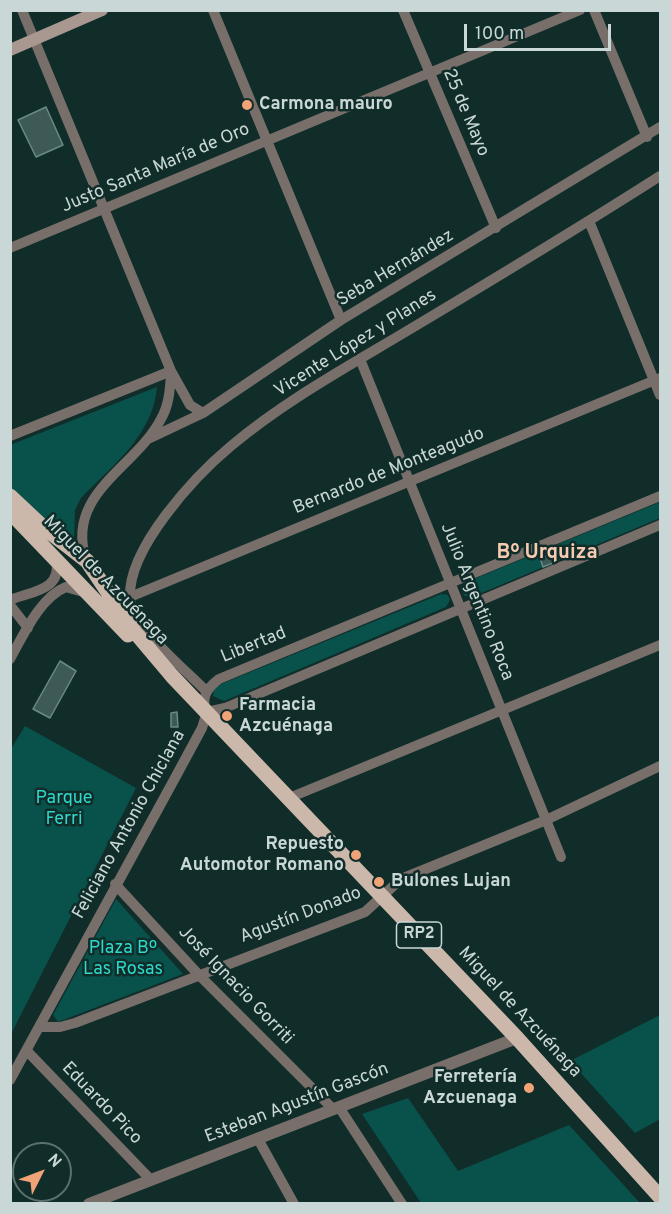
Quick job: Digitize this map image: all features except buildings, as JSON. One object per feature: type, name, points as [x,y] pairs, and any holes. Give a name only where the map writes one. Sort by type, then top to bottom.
[{"type":"main road","points":[[10,50],[102,10]]},
{"type":"main road","name":"Miguel de Azcuénaga","points":[[10,496],[43,527],[87,561],[134,631],[172,676],[658,1189]]},
{"type":"main road","name":"Miguel de Azcuénaga","points":[[10,512],[144,652],[172,676]]},
{"type":"street","points":[[22,10],[171,371],[190,405],[203,413]]},
{"type":"street","points":[[213,10],[341,320]]},
{"type":"street","name":"25 de Mayo","points":[[404,10],[496,228]]},
{"type":"street","name":"Justo Santa María de Oro","points":[[10,248],[580,10]]},
{"type":"street","points":[[594,10],[647,137]]},
{"type":"street","name":"Seba Hernández","points":[[148,439],[203,413],[341,320],[647,137],[660,127]]},
{"type":"street","name":"Vicente López y Planes","points":[[130,597],[134,572],[141,557],[173,506],[201,474],[257,426],[360,359],[660,176]]},
{"type":"street","points":[[589,221],[657,379],[660,396]]},
{"type":"street","name":"Julio Argentino Roca","points":[[360,359],[561,857]]},
{"type":"street","points":[[10,436],[171,371]]},
{"type":"street","name":"Seba Hernández","points":[[87,561],[82,532],[90,503],[97,492],[148,439],[167,406],[171,371]]},
{"type":"street","name":"Bernardo de Monteagudo","points":[[130,597],[657,379]]},
{"type":"street","name":"Libertad","points":[[206,691],[219,679],[660,496]]},
{"type":"street","points":[[206,691],[203,704],[207,712],[225,708],[660,525]]},
{"type":"street","points":[[28,628],[10,603],[54,582],[58,575],[56,559]]},
{"type":"street","points":[[10,659],[28,628],[59,590],[75,588],[95,600]]},
{"type":"street","name":"Miguel de Azcuénaga","points":[[130,597],[132,609],[143,627],[206,691]]},
{"type":"street","points":[[289,798],[660,645]]},
{"type":"street","name":"Feliciano Antonio Chiclana","points":[[10,1080],[202,728],[207,712]]},
{"type":"street","name":"Agustín Donado","points":[[40,1027],[60,1027],[75,1023],[198,974],[362,914],[402,879],[546,820],[660,765]]},
{"type":"street","name":"José Ignacio Gorriti","points":[[115,885],[198,974],[336,1108],[402,1203]]},
{"type":"street","name":"Esteban Agustín Gascón","points":[[89,1203],[517,1038]]},
{"type":"street","name":"Eduardo Pico","points":[[27,1051],[151,1180]]},
{"type":"street","points":[[258,1139],[294,1203]]},
{"type":"green space","points":[[157,387],[154,404],[140,435],[81,498],[75,510],[74,544],[52,528],[11,488],[10,445]]},
{"type":"green space","points":[[660,502],[660,518],[472,597],[465,596],[461,591],[462,586],[467,582]]},
{"type":"green space","points":[[441,594],[448,595],[450,600],[446,607],[224,701],[213,696],[214,689],[221,684]]},
{"type":"green space","name":"Parque Ferri","points":[[25,726],[136,788],[11,1034],[11,749]]},
{"type":"green space","name":"Plaza Bº Las Rosas","points":[[116,899],[183,974],[58,1022],[53,1015]]},
{"type":"green space","points":[[660,1015],[660,1119],[635,1133],[570,1061]]},
{"type":"green space","points":[[408,1098],[458,1171],[569,1125],[640,1203],[421,1203],[362,1114]]},
{"type":"place","name":"Carmona mauro","points":[[247,105]]},
{"type":"place","name":"Farmacia Azcuénaga","points":[[227,716]]},
{"type":"place","name":"Repuesto Automotor Romano","points":[[356,855]]},
{"type":"place","name":"Bulones Lujan","points":[[379,882]]},
{"type":"place","name":"Ferretería Azcuenaga","points":[[529,1088]]},
{"type":"district","name":"Bº Urquiza","points":[[547,554]]}]
